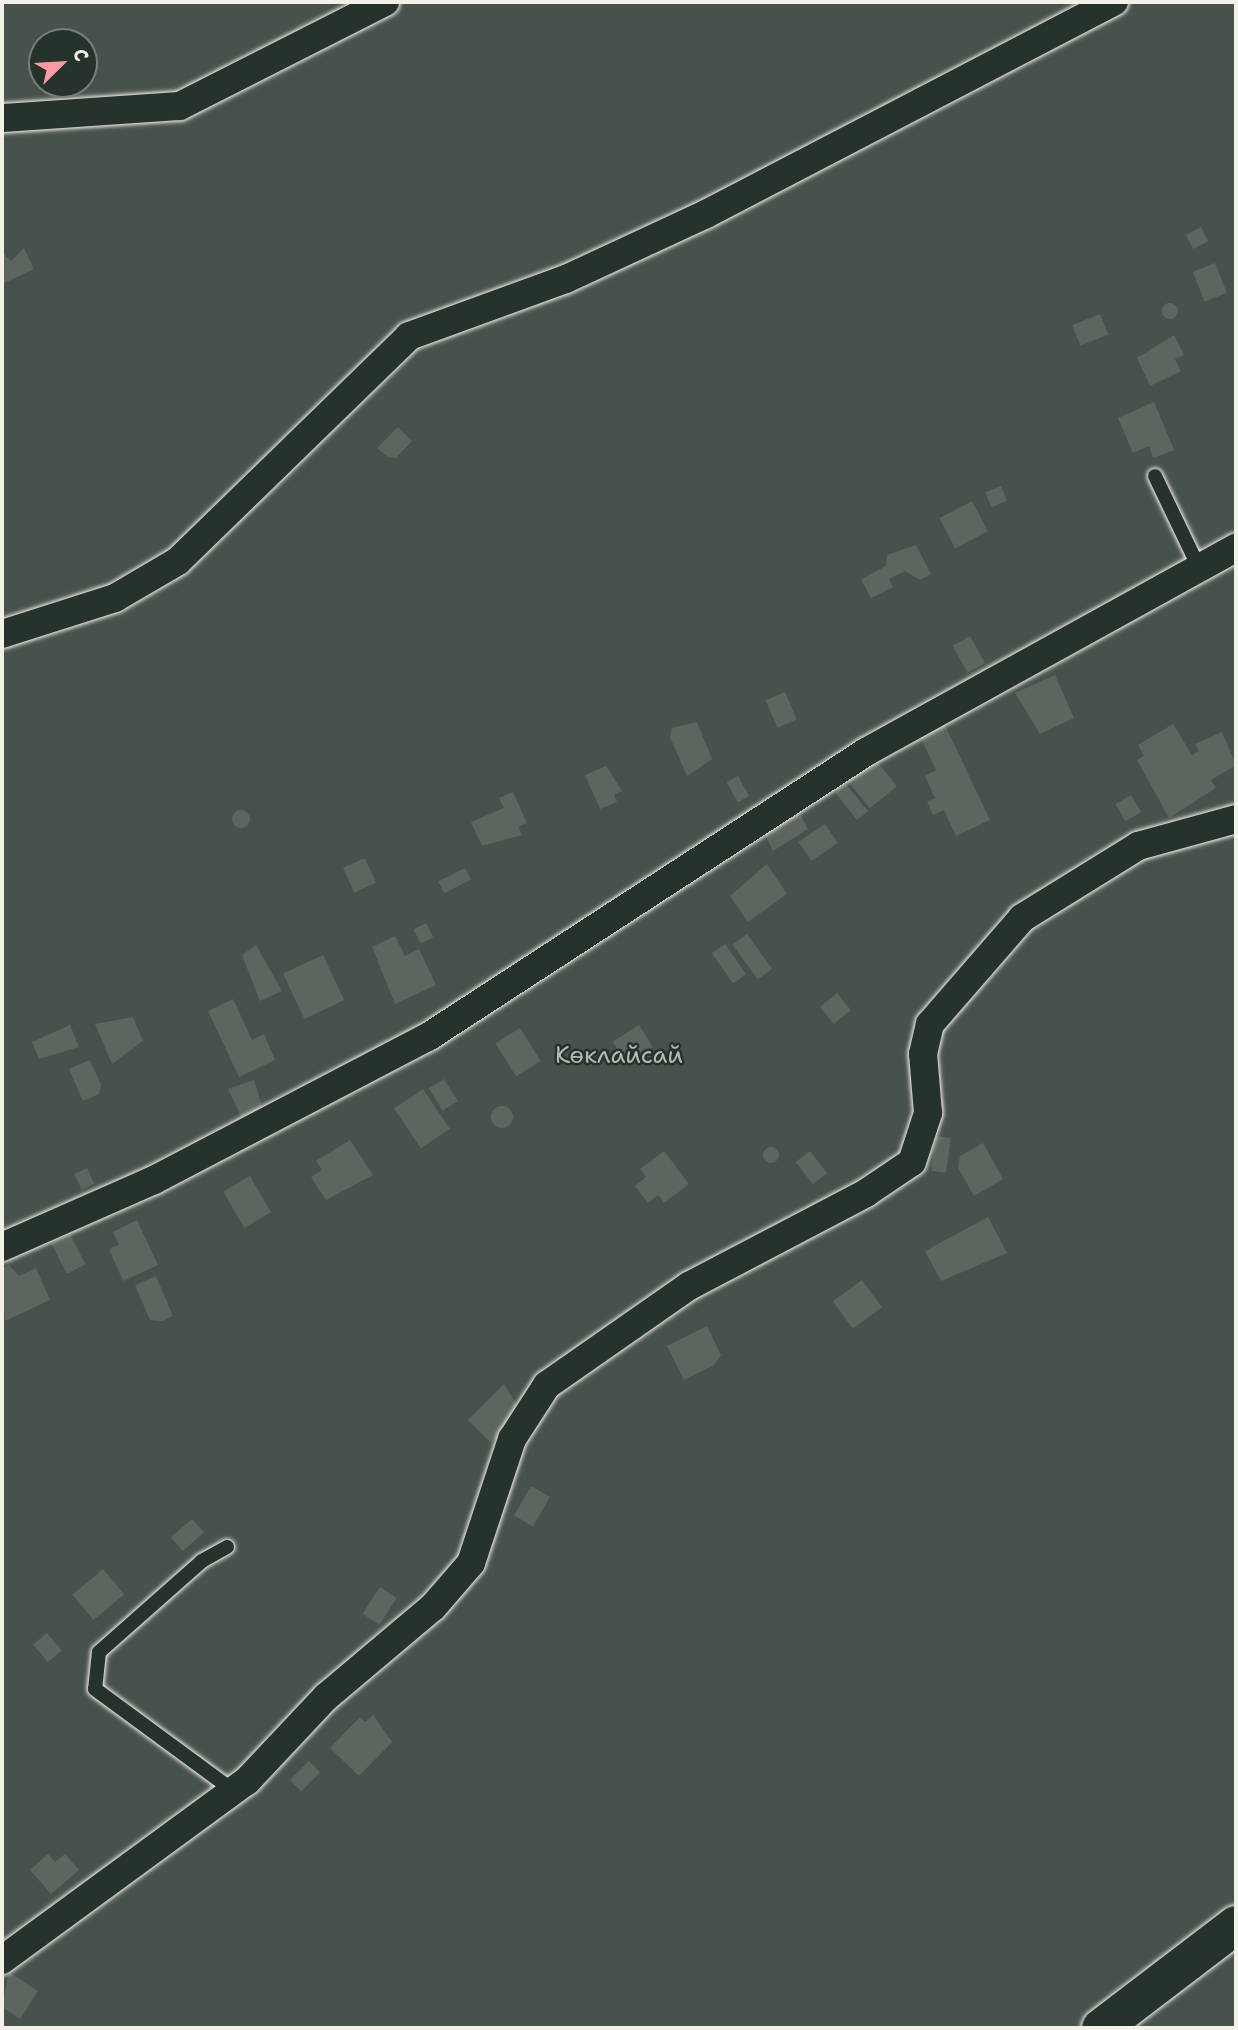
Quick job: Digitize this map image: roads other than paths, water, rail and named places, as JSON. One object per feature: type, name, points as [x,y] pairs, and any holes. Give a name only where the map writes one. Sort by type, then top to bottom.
[{"type":"street","points":[[2,118],[180,106],[385,2]]},
{"type":"street","points":[[2,634],[115,598],[178,561],[408,336],[566,279],[706,214],[1114,2]]},
{"type":"street","points":[[2,1247],[154,1180],[428,1037],[866,752],[1236,548]]},
{"type":"street","points":[[2,1960],[234,1791],[471,1563],[512,1439],[547,1385],[689,1286],[866,1193],[912,1162],[928,1114],[923,1054],[930,1024],[1022,918],[1138,846],[1236,819]]},
{"type":"street","points":[[1101,2028],[1236,1925]]},
{"type":"lane","points":[[1155,476],[1199,568]]},
{"type":"lane","points":[[227,1547],[202,1561],[99,1652],[95,1689],[234,1791]]},
{"type":"park label","name":"Көклайсай","points":[[619,1056]]}]
